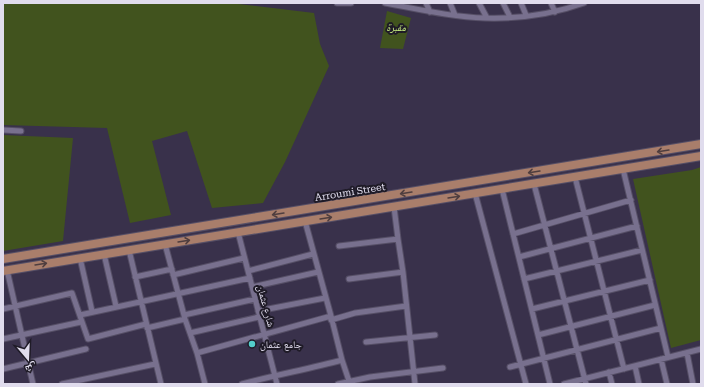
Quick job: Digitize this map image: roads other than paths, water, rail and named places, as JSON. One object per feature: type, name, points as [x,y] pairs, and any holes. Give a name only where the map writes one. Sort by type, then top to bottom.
[{"type":"main road","name":"Arroumi Street","points":[[3,259],[701,144]]},
{"type":"main road","points":[[5,270],[701,156]]},
{"type":"street","points":[[337,3],[351,3]]},
{"type":"street","points":[[385,3],[430,12],[487,18],[526,16],[555,12],[581,3]]},
{"type":"street","points":[[426,3],[430,12]]},
{"type":"street","points":[[450,3],[455,15]]},
{"type":"street","points":[[479,3],[487,18]]},
{"type":"street","points":[[503,3],[510,17]]},
{"type":"street","points":[[521,3],[526,16]]},
{"type":"street","points":[[551,3],[555,12]]},
{"type":"street","points":[[3,130],[21,131]]},
{"type":"street","points":[[623,169],[668,358]]},
{"type":"street","points":[[575,177],[624,369]]},
{"type":"street","points":[[534,184],[586,381]]},
{"type":"street","points":[[502,189],[550,384]]},
{"type":"street","points":[[475,193],[526,384]]},
{"type":"street","points":[[513,234],[631,200]]},
{"type":"street","points":[[394,207],[403,272],[415,384]]},
{"type":"street","points":[[305,221],[342,360],[350,382]]},
{"type":"street","points":[[519,257],[637,226]]},
{"type":"street","name":"شارع عثمان","points":[[238,232],[277,384]]},
{"type":"street","points":[[339,246],[398,239]]},
{"type":"street","points":[[165,244],[184,317],[197,353],[203,384]]},
{"type":"street","points":[[129,250],[161,384]]},
{"type":"street","points":[[524,279],[642,250]]},
{"type":"street","points":[[104,254],[116,306]]},
{"type":"street","points":[[248,271],[313,254]]},
{"type":"street","points":[[80,258],[92,311]]},
{"type":"street","points":[[135,277],[172,272],[244,258]]},
{"type":"street","points":[[5,270],[22,334],[33,384]]},
{"type":"street","points":[[252,287],[318,272]]},
{"type":"street","points":[[349,279],[403,272]]},
{"type":"street","points":[[80,315],[92,311],[141,302],[250,278]]},
{"type":"street","points":[[532,309],[650,280]]},
{"type":"street","points":[[3,309],[72,293],[88,339],[255,299]]},
{"type":"street","points":[[190,333],[325,298]]},
{"type":"street","points":[[538,335],[655,305]]},
{"type":"street","points":[[197,353],[264,334],[331,318],[406,306]]},
{"type":"street","points":[[3,338],[81,322]]},
{"type":"street","points":[[510,367],[661,328]]},
{"type":"street","points":[[366,342],[435,335]]},
{"type":"street","points":[[3,369],[86,349]]},
{"type":"street","points":[[564,384],[586,381],[609,372],[701,349]]},
{"type":"street","points":[[687,353],[693,384]]},
{"type":"street","points":[[661,359],[667,384]]},
{"type":"street","points":[[242,384],[342,360]]},
{"type":"street","points":[[62,384],[155,364]]},
{"type":"street","points":[[635,366],[639,384]]},
{"type":"street","points":[[338,384],[414,371],[444,368]]},
{"type":"street","points":[[609,372],[612,384]]},
{"type":"place","name":"جامع عثمان","points":[[252,344]]},
{"type":"park label","name":"مقبرة","points":[[396,27]]}]
